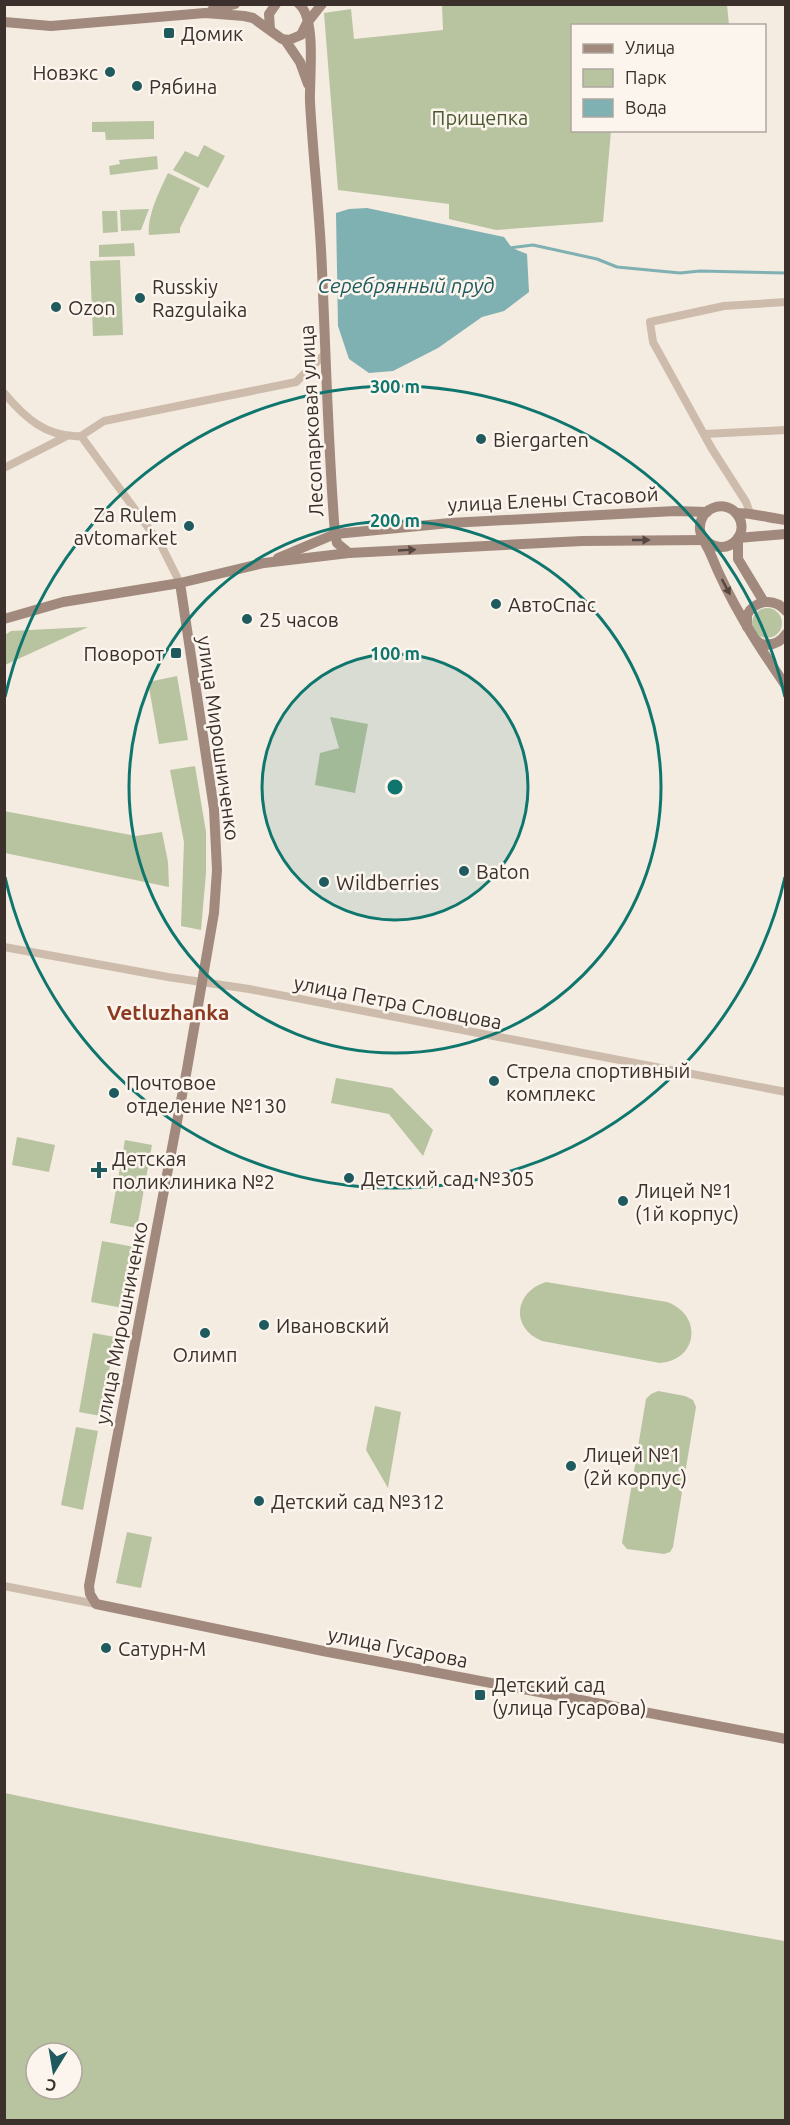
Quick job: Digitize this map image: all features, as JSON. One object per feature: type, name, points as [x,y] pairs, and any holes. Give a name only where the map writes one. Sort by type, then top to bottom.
[{"type":"main road","points":[[206,13],[235,4]]},
{"type":"main road","points":[[276,4],[269,14],[268,24],[275,36],[285,40],[295,39],[301,35],[322,4]]},
{"type":"main road","points":[[302,5],[306,14],[311,60],[310,90]]},
{"type":"main road","points":[[4,21],[51,26],[206,13],[253,18],[270,29]]},
{"type":"main road","points":[[285,40],[300,62],[310,90]]},
{"type":"main road","name":"Лесопарковая улица","points":[[310,90],[322,263],[324,354],[335,534]]},
{"type":"main road","points":[[786,520],[750,513],[736,513],[719,506],[707,512],[700,522],[701,534],[717,571],[750,634],[786,686]]},
{"type":"main road","name":"улица Елены Стасовой","points":[[264,563],[335,534],[474,521],[663,511],[707,512]]},
{"type":"main road","points":[[736,513],[741,526],[738,538],[738,559],[764,602]]},
{"type":"main road","points":[[335,534],[337,543],[349,553]]},
{"type":"main road","points":[[705,540],[722,548],[734,543],[738,538],[786,534]]},
{"type":"main road","name":"улица Елены Стасовой","points":[[4,619],[63,602],[180,584],[264,563],[349,553],[582,541],[705,540]]},
{"type":"main road","name":"улица Мирошниченко","points":[[96,1604],[90,1594],[89,1586],[214,913],[217,870],[214,809],[180,584]]},
{"type":"main road","points":[[785,636],[778,643],[761,644],[750,634],[746,620],[755,605],[764,602],[775,603],[786,611]]},
{"type":"main road","name":"улица Гусарова","points":[[96,1604],[335,1653],[786,1739]]},
{"type":"street","points":[[750,513],[746,502],[653,342],[650,322],[724,306],[786,302]]},
{"type":"street","points":[[4,468],[65,437],[81,436],[104,421],[296,382],[324,354]]},
{"type":"street","points":[[4,393],[19,411],[39,426],[65,437]]},
{"type":"street","points":[[705,434],[786,430]]},
{"type":"street","points":[[81,436],[161,545],[180,584]]},
{"type":"street","name":"улица Петра Словцова","points":[[4,946],[168,977],[202,981],[786,1092]]},
{"type":"street","name":"улица Гусарова","points":[[4,1586],[96,1604]]},
{"type":"green space","name":"Прищепка","points":[[442,4],[727,5],[729,24],[571,24],[571,132],[611,132],[603,222],[496,230],[449,219],[449,204],[338,190],[324,13],[351,9],[354,39],[443,30]]},
{"type":"green space","points":[[154,121],[154,139],[106,140],[105,132],[92,132],[92,122]]},
{"type":"green space","points":[[204,145],[225,156],[208,188],[173,170],[185,151],[198,157]]},
{"type":"green space","points":[[157,156],[158,169],[110,175],[109,166],[120,164],[119,160]]},
{"type":"green space","points":[[168,173],[200,188],[180,228],[180,233],[149,235],[152,211]]},
{"type":"green space","points":[[149,209],[141,230],[121,231],[120,210]]},
{"type":"green space","points":[[102,211],[117,211],[118,232],[103,233]]},
{"type":"green space","points":[[134,243],[135,256],[99,257],[99,245]]},
{"type":"green space","points":[[120,260],[123,335],[93,336],[90,261]]},
{"type":"green space","points":[[767,608],[778,612],[782,623],[778,634],[767,638],[756,634],[752,623],[756,612]]},
{"type":"green space","points":[[88,627],[5,665],[5,635],[11,631]]},
{"type":"green space","points":[[177,676],[188,740],[159,744],[148,682]]},
{"type":"green space","points":[[330,717],[368,724],[355,793],[315,785],[320,753],[339,748]]},
{"type":"green space","points":[[195,766],[206,832],[206,873],[201,930],[181,926],[184,842],[170,770]]},
{"type":"green space","points":[[4,811],[136,836],[162,832],[168,862],[169,887],[5,853]]},
{"type":"green space","points":[[336,1078],[392,1088],[433,1130],[423,1156],[389,1114],[331,1103]]},
{"type":"green space","points":[[17,1137],[55,1145],[49,1172],[12,1165]]},
{"type":"green space","points":[[125,1140],[152,1145],[137,1228],[110,1223]]},
{"type":"green space","points":[[102,1241],[140,1248],[128,1309],[91,1302]]},
{"type":"green space","points":[[546,1282],[667,1302],[679,1308],[691,1326],[688,1346],[673,1360],[660,1363],[542,1341],[525,1328],[520,1310],[527,1294]]},
{"type":"green space","points":[[93,1333],[115,1337],[101,1416],[79,1412]]},
{"type":"green space","points":[[658,1391],[685,1396],[693,1400],[696,1407],[673,1547],[670,1552],[664,1554],[627,1549],[622,1543],[646,1399]]},
{"type":"green space","points":[[375,1406],[401,1412],[388,1488],[366,1450]]},
{"type":"green space","points":[[76,1427],[98,1431],[83,1510],[61,1505]]},
{"type":"green space","points":[[127,1532],[152,1537],[141,1588],[116,1583]]},
{"type":"green space","points":[[5,1793],[296,1852],[491,1888],[784,1941],[785,1937],[785,2120],[5,2120]]},
{"type":"water","name":"Серебрянный пруд","points":[[367,208],[504,237],[512,248],[527,254],[529,292],[504,311],[482,317],[438,348],[393,371],[369,373],[349,359],[338,326],[336,213],[349,209]]},
{"type":"waterway","points":[[509,248],[533,245],[597,259],[617,267],[680,273],[700,271],[786,273]]},
{"type":"place","name":"Домик","points":[[169,33]]},
{"type":"place","name":"Новэкс","points":[[110,72]]},
{"type":"place","name":"Рябина","points":[[137,86]]},
{"type":"place","name":"Russkiy Razgulaika","points":[[140,298]]},
{"type":"place","name":"Ozon","points":[[56,307]]},
{"type":"place","name":"Biergarten","points":[[481,439]]},
{"type":"place","name":"Za Rulem avtomarket","points":[[189,526]]},
{"type":"place","name":"АвтоСпас","points":[[496,604]]},
{"type":"place","name":"25 часов","points":[[247,619]]},
{"type":"place","name":"Поворот","points":[[176,653]]},
{"type":"place","name":"Baton","points":[[464,871]]},
{"type":"place","name":"Wildberries","points":[[324,882]]},
{"type":"place","name":"Стрела спортивный комплекс","points":[[494,1081]]},
{"type":"place","name":"Почтовое отделение №130","points":[[114,1093]]},
{"type":"place","name":"Детская поликлиника №2","points":[[99,1170]]},
{"type":"place","name":"Детский сад №305","points":[[349,1178]]},
{"type":"place","name":"Лицей №1 (1й корпус)","points":[[623,1201]]},
{"type":"place","name":"Ивановский","points":[[264,1325]]},
{"type":"place","name":"Олимп","points":[[205,1333]]},
{"type":"place","name":"Лицей №1 (2й корпус)","points":[[571,1466]]},
{"type":"place","name":"Детский сад №312","points":[[259,1501]]},
{"type":"place","name":"Сатурн-М","points":[[106,1648]]},
{"type":"place","name":"Детский сад (улица Гусарова)","points":[[480,1695]]},
{"type":"district","name":"Vetluzhanka","points":[[168,1012]]}]
